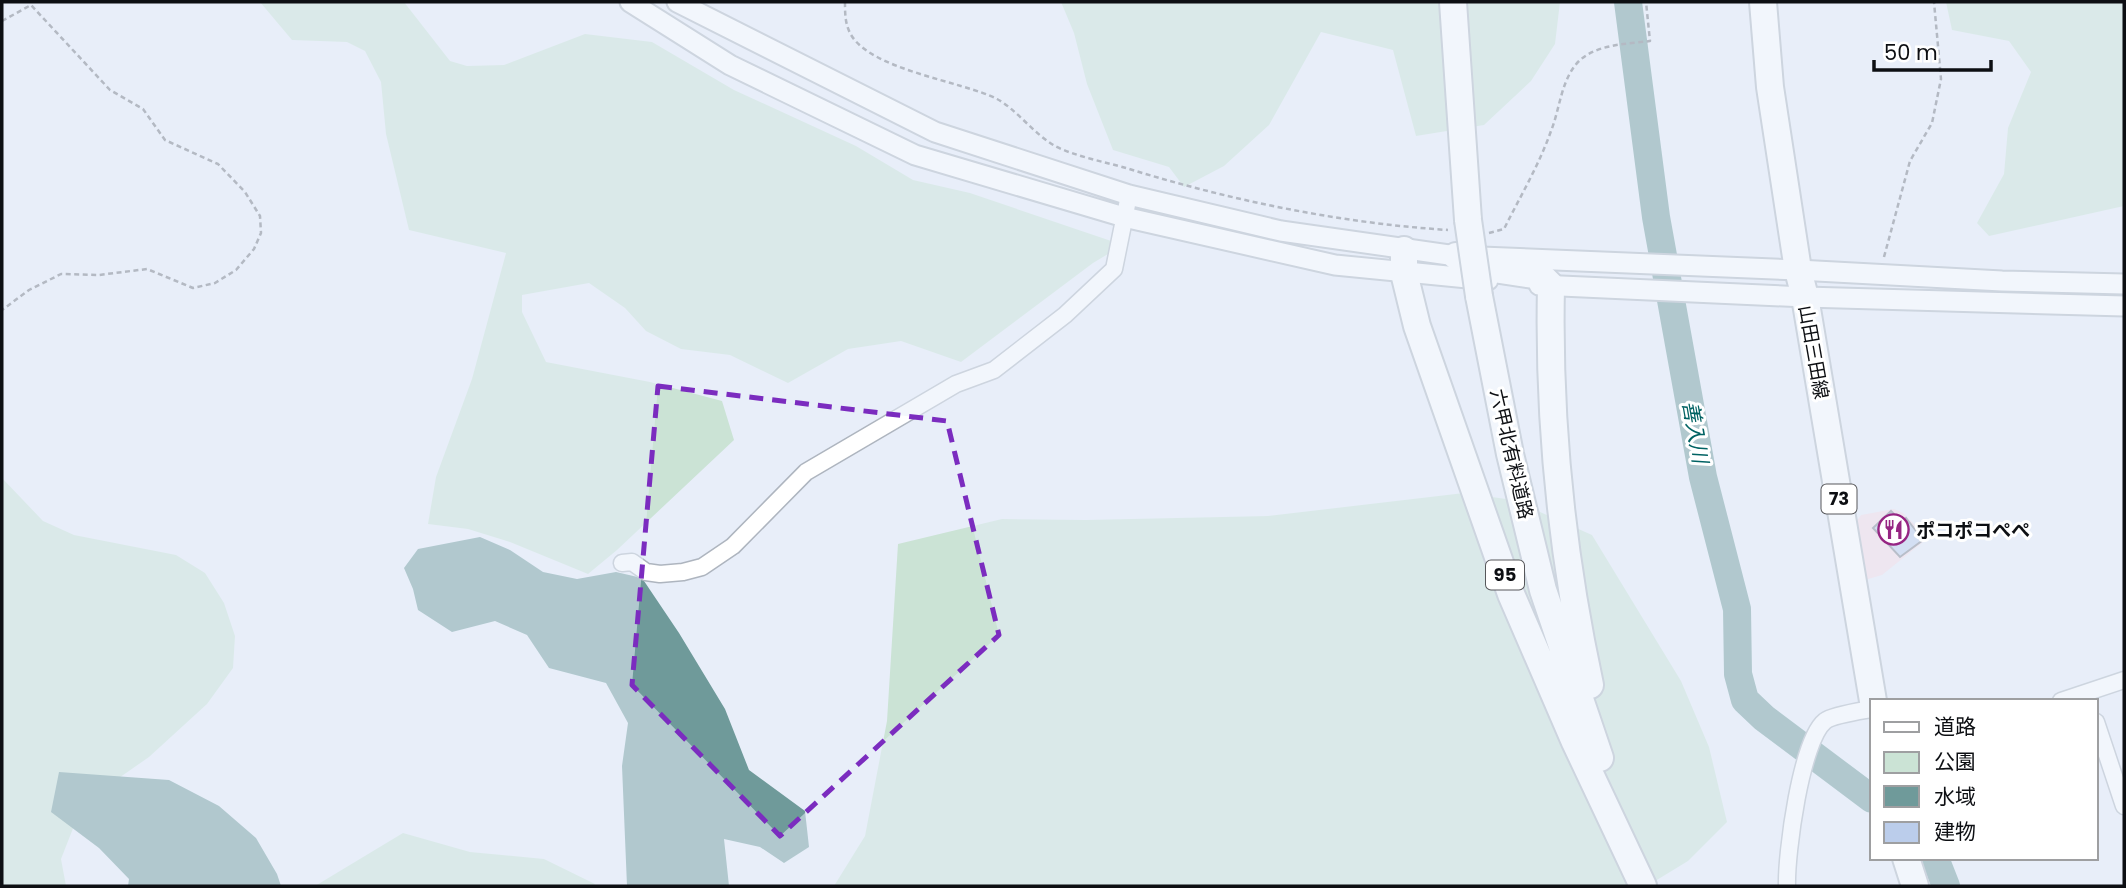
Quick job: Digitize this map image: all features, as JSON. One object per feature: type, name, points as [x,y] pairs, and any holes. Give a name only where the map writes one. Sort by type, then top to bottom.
[{"type":"main road","name":"六甲北有料道路","points":[[1453,2],[1464,235],[1479,296],[1510,454],[1543,590],[1590,732],[1613,793],[1654,886]]},
{"type":"main road","name":"山田三田線","points":[[1763,2],[1770,87],[1798,270],[1805,297],[1873,699]]},
{"type":"main road","points":[[1464,235],[1480,267],[1541,276],[1551,286]]},
{"type":"main road","name":"95","points":[[1404,262],[1417,326],[1511,594],[1575,742],[1643,886]]},
{"type":"main road","name":"95","points":[[1551,286],[1550,344],[1567,569],[1613,793]]},
{"type":"main road","points":[[1907,860],[1915,886]]},
{"type":"street","points":[[630,2],[730,65],[915,155],[1124,218],[1335,265],[1404,262],[1464,235],[1642,264],[2124,284]]},
{"type":"street","points":[[677,2],[935,132],[1129,195],[1404,262],[1551,286],[1805,297],[2124,306]]},
{"type":"street","points":[[622,563],[632,562],[646,572],[660,574],[702,567],[733,546],[806,472],[956,384],[994,370],[1065,315],[1114,269],[1129,195]]},
{"type":"street","points":[[2088,697],[2124,680]]},
{"type":"street","points":[[1787,886],[1786,870],[1792,820],[1811,739],[1826,720],[1870,709]]},
{"type":"street","points":[[2098,728],[2124,806]]},
{"type":"path","points":[[845,2],[845,19],[851,35],[864,49],[904,69],[998,100],[1057,147],[1190,188],[1313,213],[1464,235],[1493,233],[1504,229],[1551,131],[1566,80],[1578,62],[1593,51],[1650,41],[1646,2]]},
{"type":"path","points":[[1879,275],[1910,161],[1932,123],[1941,79],[1934,2]]},
{"type":"path","points":[[2,21],[31,5],[110,90],[143,109],[165,140],[218,164],[245,192],[260,216],[261,233],[254,248],[236,270],[215,283],[193,288],[147,269],[99,275],[61,274],[29,290],[2,310]]},
{"type":"highlighted area","points":[[658,386],[947,421],[999,635],[780,836],[632,685]]},
{"type":"shaded area","points":[[1894,509],[1903,513],[1928,538],[1882,575],[1865,580],[1856,522],[1861,515]]},
{"type":"green space","points":[[260,2],[404,2],[450,61],[467,66],[504,65],[585,34],[652,42],[734,90],[856,146],[913,180],[970,193],[1123,245],[1093,263],[961,362],[901,341],[848,349],[788,383],[730,355],[681,349],[646,331],[625,308],[589,283],[522,295],[522,312],[546,362],[650,382],[722,401],[734,440],[588,574],[510,542],[468,529],[428,524],[436,477],[472,379],[506,253],[409,230],[386,134],[381,82],[365,51],[347,42],[292,40]]},
{"type":"green space","points":[[1061,2],[1560,2],[1555,44],[1531,81],[1484,125],[1416,136],[1393,50],[1321,32],[1269,125],[1224,166],[1184,187],[1169,167],[1113,150],[1087,84],[1074,33]]},
{"type":"green space","points":[[1946,2],[2124,2],[2124,206],[1989,236],[1977,223],[2004,174],[2008,128],[2031,72],[2009,41],[1952,30]]},
{"type":"green space","points":[[2,478],[43,521],[74,535],[176,555],[205,573],[224,603],[235,636],[233,668],[207,704],[149,757],[83,803],[61,859],[66,886],[2,886]]},
{"type":"green space","points":[[1464,493],[1513,500],[1592,535],[1681,681],[1709,747],[1727,822],[1688,861],[1647,886],[834,886],[865,836],[887,721],[898,544],[1002,519],[1268,516]]},
{"type":"green space","points":[[403,833],[470,852],[544,859],[595,884],[315,886]]},
{"type":"water","points":[[480,537],[510,550],[543,572],[577,579],[616,572],[642,578],[725,709],[749,770],[805,811],[809,847],[784,863],[760,847],[724,839],[729,886],[627,886],[622,766],[628,723],[606,683],[549,668],[527,635],[495,621],[452,632],[418,610],[404,568],[418,549]]},
{"type":"water","points":[[59,772],[169,780],[219,806],[256,838],[281,886],[128,886],[129,879],[99,848],[51,812]]},
{"type":"building","points":[[1891,511],[1902,522],[1906,518],[1923,540],[1900,557],[1873,528]]},
{"type":"waterway","name":"善入川","points":[[1628,2],[1656,217],[1703,477],[1737,609],[1738,674],[1745,700],[1764,718],[1870,798]]},
{"type":"waterway","name":"善入川","points":[[1936,860],[1946,886]]},
{"type":"place","name":"ポコポコぺぺ","points":[[1893,530]]}]
